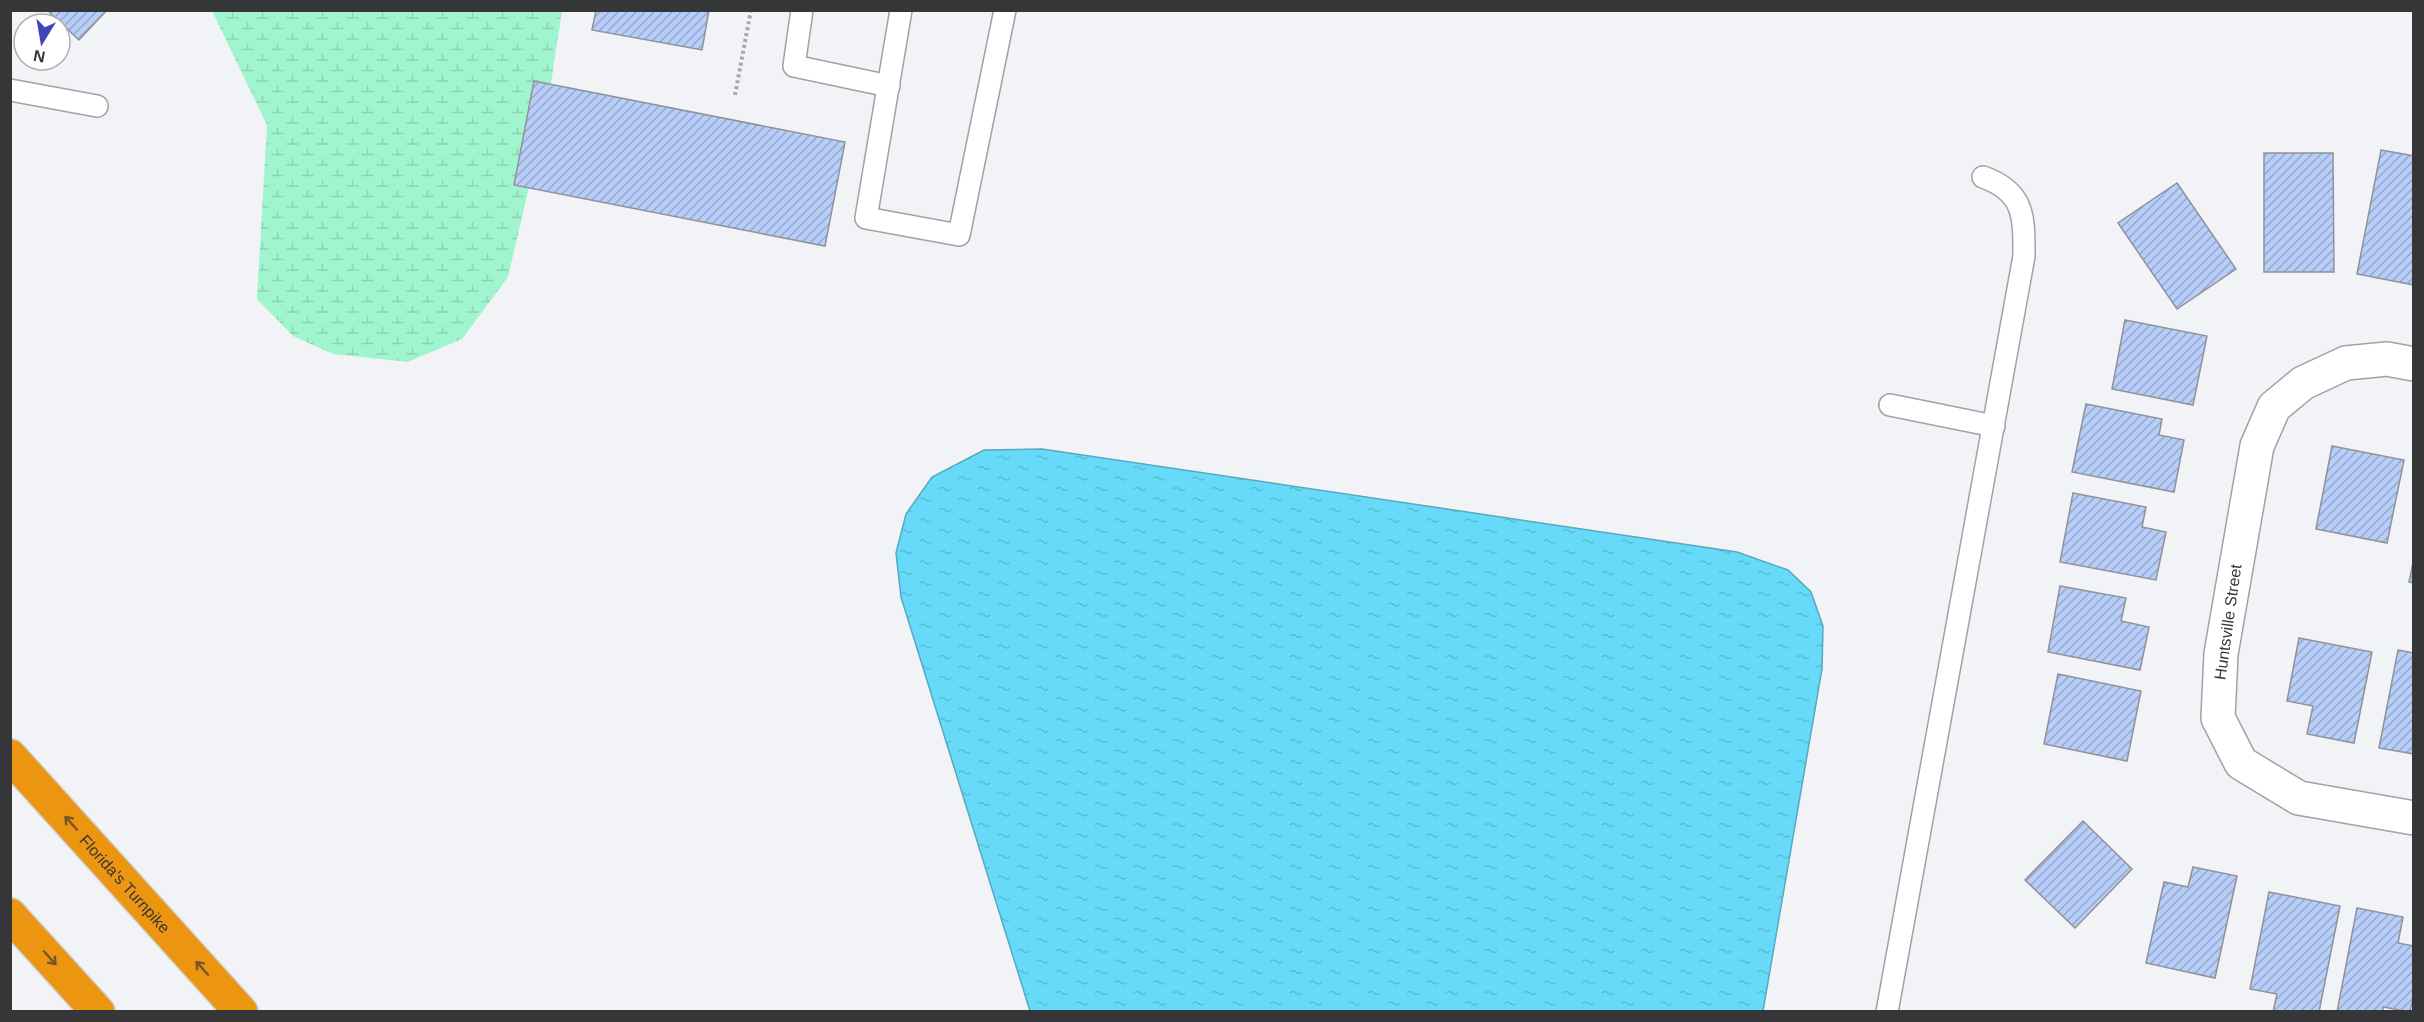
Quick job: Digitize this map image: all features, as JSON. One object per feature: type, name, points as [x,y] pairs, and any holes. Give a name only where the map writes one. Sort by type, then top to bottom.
[{"type":"highway","name":"Florida's Turnpike","points":[[10,756],[241,1011]]},
{"type":"highway","points":[[10,915],[98,1011]]},
{"type":"street","name":"Huntsville Street","points":[[2414,364],[2387,360],[2346,363],[2303,383],[2274,407],[2257,446],[2221,654],[2218,718],[2241,763],[2299,798],[2414,818]]},
{"type":"lane","points":[[802,10],[794,66],[889,86]]},
{"type":"lane","points":[[901,10],[866,218],[959,235],[1005,10]]},
{"type":"lane","points":[[10,90],[98,106]]},
{"type":"lane","points":[[1887,1011],[2024,256],[2024,218],[2013,195],[1998,182],[1983,177]]},
{"type":"lane","points":[[1890,405],[1994,426]]},
{"type":"path","points":[[735,95],[751,10]]},
{"type":"green space","points":[[212,11],[562,11],[547,109],[508,277],[462,339],[408,362],[333,354],[293,336],[257,299],[267,125]]},
{"type":"water","points":[[1042,449],[1737,552],[1788,570],[1811,592],[1823,626],[1822,669],[1763,1011],[1030,1011],[901,597],[896,553],[906,514],[932,477],[984,450]]},
{"type":"building","points":[[47,10],[107,10],[79,40],[72,33],[72,12],[49,12]]},
{"type":"building","points":[[596,10],[709,10],[702,50],[592,30]]},
{"type":"building","points":[[534,81],[845,142],[825,246],[514,185]]},
{"type":"building","points":[[2381,150],[2414,156],[2414,285],[2357,274]]},
{"type":"building","points":[[2264,153],[2333,153],[2334,272],[2264,272]]},
{"type":"building","points":[[2177,183],[2236,269],[2177,309],[2118,223]]},
{"type":"building","points":[[2125,320],[2207,336],[2193,405],[2112,389]]},
{"type":"building","points":[[2086,404],[2162,419],[2159,435],[2184,440],[2174,492],[2072,472]]},
{"type":"building","points":[[2332,446],[2404,460],[2387,543],[2316,529]]},
{"type":"building","points":[[2073,493],[2146,507],[2142,527],[2166,532],[2156,580],[2060,562]]},
{"type":"building","points":[[2414,558],[2414,583],[2409,582]]},
{"type":"building","points":[[2060,586],[2126,598],[2121,621],[2149,627],[2140,670],[2048,652]]},
{"type":"building","points":[[2299,638],[2372,652],[2354,743],[2307,734],[2313,706],[2287,701]]},
{"type":"building","points":[[2398,650],[2414,653],[2414,754],[2379,748]]},
{"type":"building","points":[[2058,674],[2141,691],[2127,761],[2044,744]]},
{"type":"building","points":[[2083,821],[2132,869],[2075,928],[2025,880]]},
{"type":"building","points":[[2193,867],[2237,876],[2215,978],[2146,963],[2164,882],[2188,887]]},
{"type":"building","points":[[2269,892],[2340,906],[2319,1012],[2273,1012],[2277,994],[2250,989]]},
{"type":"building","points":[[2357,908],[2403,917],[2398,943],[2414,946],[2414,993],[2410,1012],[2383,1007],[2383,1012],[2337,1012]]}]
